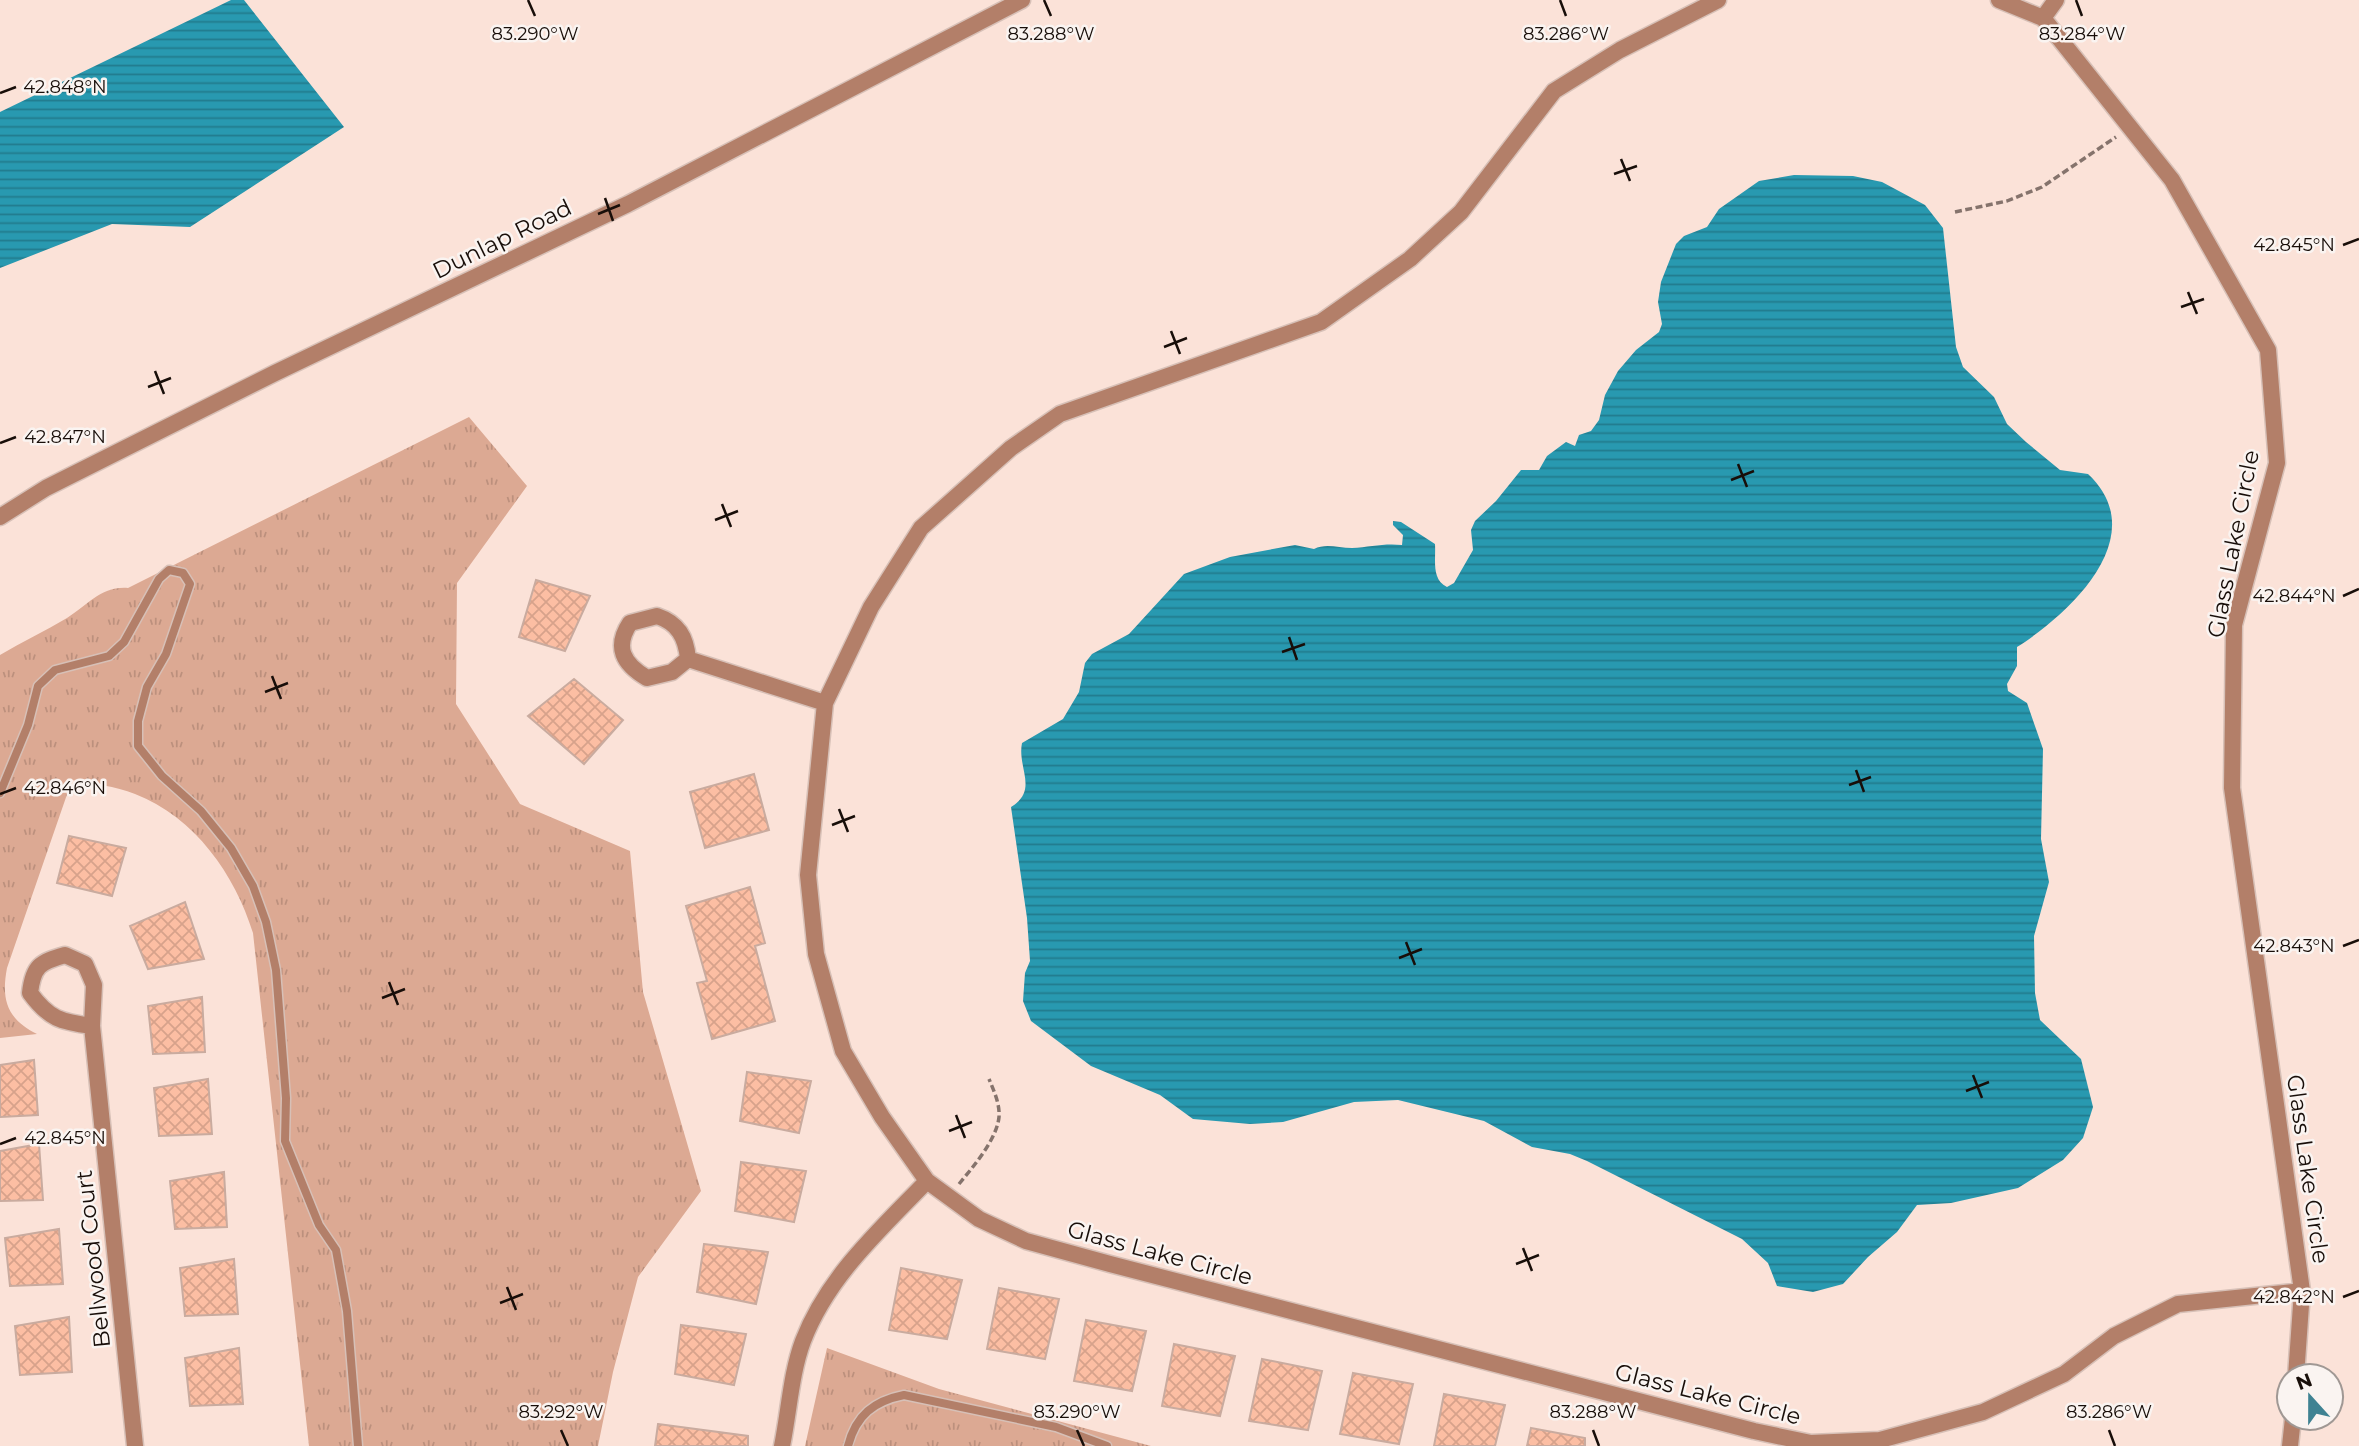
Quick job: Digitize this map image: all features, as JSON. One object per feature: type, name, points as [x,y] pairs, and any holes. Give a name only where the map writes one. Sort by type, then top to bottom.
[{"type":"street","name":"Dunlap Road","points":[[0,517],[70,476],[275,373],[628,204],[1021,0]]},
{"type":"street","name":"Glass Lake Circle","points":[[1718,0],[1620,50],[1555,91],[1461,212],[1410,259],[1321,322],[1060,414],[1011,448],[921,528],[871,607],[825,703],[808,875],[816,954],[842,1051],[882,1117],[927,1181],[979,1219],[1026,1241],[1692,1415],[1811,1443],[1880,1440],[1983,1412],[2064,1374],[2114,1336],[2178,1304],[2302,1291],[2232,788],[2234,625],[2277,463],[2269,350],[2172,180],[2043,18],[1999,0]]},
{"type":"street","points":[[2043,18],[2056,0]]},
{"type":"street","points":[[657,616],[671,621],[687,644],[688,659],[672,673],[647,678],[633,670],[624,660],[622,635],[630,623],[643,617],[657,616]]},
{"type":"street","points":[[688,659],[825,703]]},
{"type":"street","name":"Bellwood Court","points":[[92,1026],[65,1022],[44,1012],[30,993],[32,976],[44,961],[65,955],[85,964],[94,985],[92,1026],[135,1446]]},
{"type":"street","points":[[782,1446],[803,1343],[827,1291],[864,1245],[927,1181]]},
{"type":"street","points":[[2297,1362],[2302,1291]]},
{"type":"lane","points":[[0,793],[28,725],[38,686],[55,670],[108,656],[124,642],[159,579],[169,570],[183,573],[190,584],[166,654],[147,687],[138,721],[138,746],[162,776],[201,811],[232,848],[253,886],[265,922],[276,970],[286,1098],[285,1141],[319,1225],[336,1250],[347,1311],[358,1446]]},
{"type":"lane","points":[[848,1446],[852,1429],[880,1400],[904,1395],[1021,1418],[1107,1446]]},
{"type":"path","points":[[1955,212],[2007,201],[2042,187],[2129,127]]},
{"type":"path","points":[[949,1197],[995,1132],[999,1117],[998,1101],[989,1079]]},
{"type":"green space","points":[[469,417],[527,486],[457,583],[456,704],[520,804],[630,851],[643,992],[701,1191],[638,1277],[613,1372],[598,1446],[309,1446],[253,933],[224,870],[210,850],[176,817],[157,804],[127,791],[72,780],[5,979],[8,1007],[19,1022],[37,1034],[0,1038],[0,655],[67,618],[102,593],[128,588]]},
{"type":"green space","points":[[827,1348],[939,1389],[1151,1446],[805,1446]]},
{"type":"water","points":[[231,0],[244,0],[344,127],[190,227],[112,224],[0,268],[0,112]]},
{"type":"water","points":[[1794,175],[1853,176],[1882,182],[1925,205],[1943,228],[1956,347],[1963,367],[1994,397],[2007,424],[2026,442],[2060,470],[2088,474],[2106,498],[2112,523],[2108,547],[2097,571],[2080,594],[2059,615],[2017,647],[2017,666],[2007,684],[2008,691],[2027,703],[2043,749],[2041,839],[2049,882],[2034,936],[2035,993],[2040,1020],[2081,1059],[2093,1107],[2083,1138],[2063,1160],[2018,1188],[1951,1203],[1917,1205],[1897,1232],[1868,1257],[1843,1284],[1813,1292],[1777,1286],[1768,1263],[1742,1239],[1587,1161],[1570,1154],[1532,1147],[1484,1121],[1398,1100],[1354,1102],[1283,1122],[1250,1124],[1193,1119],[1160,1095],[1091,1066],[1031,1021],[1023,1001],[1025,973],[1030,961],[1027,918],[1011,807],[1024,793],[1022,743],[1063,719],[1079,692],[1085,663],[1092,654],[1129,634],[1184,574],[1230,557],[1295,545],[1314,549],[1328,546],[1352,548],[1402,545],[1403,535],[1393,525],[1393,521],[1401,522],[1435,544],[1436,574],[1447,587],[1454,583],[1473,550],[1471,530],[1475,521],[1496,501],[1521,470],[1539,470],[1547,456],[1566,442],[1575,446],[1579,435],[1591,431],[1599,420],[1605,395],[1618,371],[1636,350],[1659,332],[1662,324],[1658,302],[1661,282],[1676,244],[1684,236],[1707,227],[1719,209],[1759,181]]},
{"type":"building","points":[[536,580],[590,596],[565,651],[519,637]]},
{"type":"building","points":[[574,679],[623,720],[584,764],[528,716]]},
{"type":"building","points":[[754,774],[769,830],[705,848],[690,792]]},
{"type":"building","points":[[69,836],[126,848],[112,896],[57,883]]},
{"type":"building","points":[[750,887],[765,943],[755,946],[775,1021],[712,1039],[697,983],[707,981],[686,906]]},
{"type":"building","points":[[185,902],[204,959],[148,969],[130,926]]},
{"type":"building","points":[[202,997],[205,1052],[153,1054],[148,1006]]},
{"type":"building","points":[[34,1060],[38,1115],[0,1117],[0,1065]]},
{"type":"building","points":[[747,1072],[811,1081],[799,1133],[740,1121]]},
{"type":"building","points":[[208,1079],[212,1134],[159,1136],[154,1088]]},
{"type":"building","points":[[39,1144],[43,1200],[0,1201],[0,1151]]},
{"type":"building","points":[[741,1162],[806,1171],[794,1222],[735,1211]]},
{"type":"building","points":[[224,1172],[227,1227],[175,1229],[170,1181]]},
{"type":"building","points":[[59,1229],[63,1284],[10,1286],[5,1238]]},
{"type":"building","points":[[704,1244],[768,1252],[756,1304],[697,1292]]},
{"type":"building","points":[[234,1259],[238,1314],[185,1316],[180,1268]]},
{"type":"building","points":[[901,1268],[962,1280],[947,1339],[889,1330]]},
{"type":"building","points":[[999,1288],[1059,1299],[1045,1359],[987,1349]]},
{"type":"building","points":[[69,1317],[72,1372],[20,1375],[15,1326]]},
{"type":"building","points":[[1086,1320],[1146,1331],[1132,1391],[1074,1381]]},
{"type":"building","points":[[681,1325],[746,1334],[734,1385],[675,1374]]},
{"type":"building","points":[[1174,1344],[1235,1356],[1220,1416],[1162,1406]]},
{"type":"building","points":[[239,1348],[243,1404],[190,1406],[185,1358]]},
{"type":"building","points":[[1262,1359],[1322,1371],[1308,1430],[1249,1421]]},
{"type":"building","points":[[1353,1373],[1413,1384],[1399,1444],[1340,1434]]},
{"type":"building","points":[[1444,1394],[1505,1405],[1495,1446],[1434,1446]]},
{"type":"building","points":[[658,1424],[748,1436],[748,1446],[655,1446]]},
{"type":"building","points":[[1531,1428],[1585,1438],[1585,1446],[1527,1446]]}]
